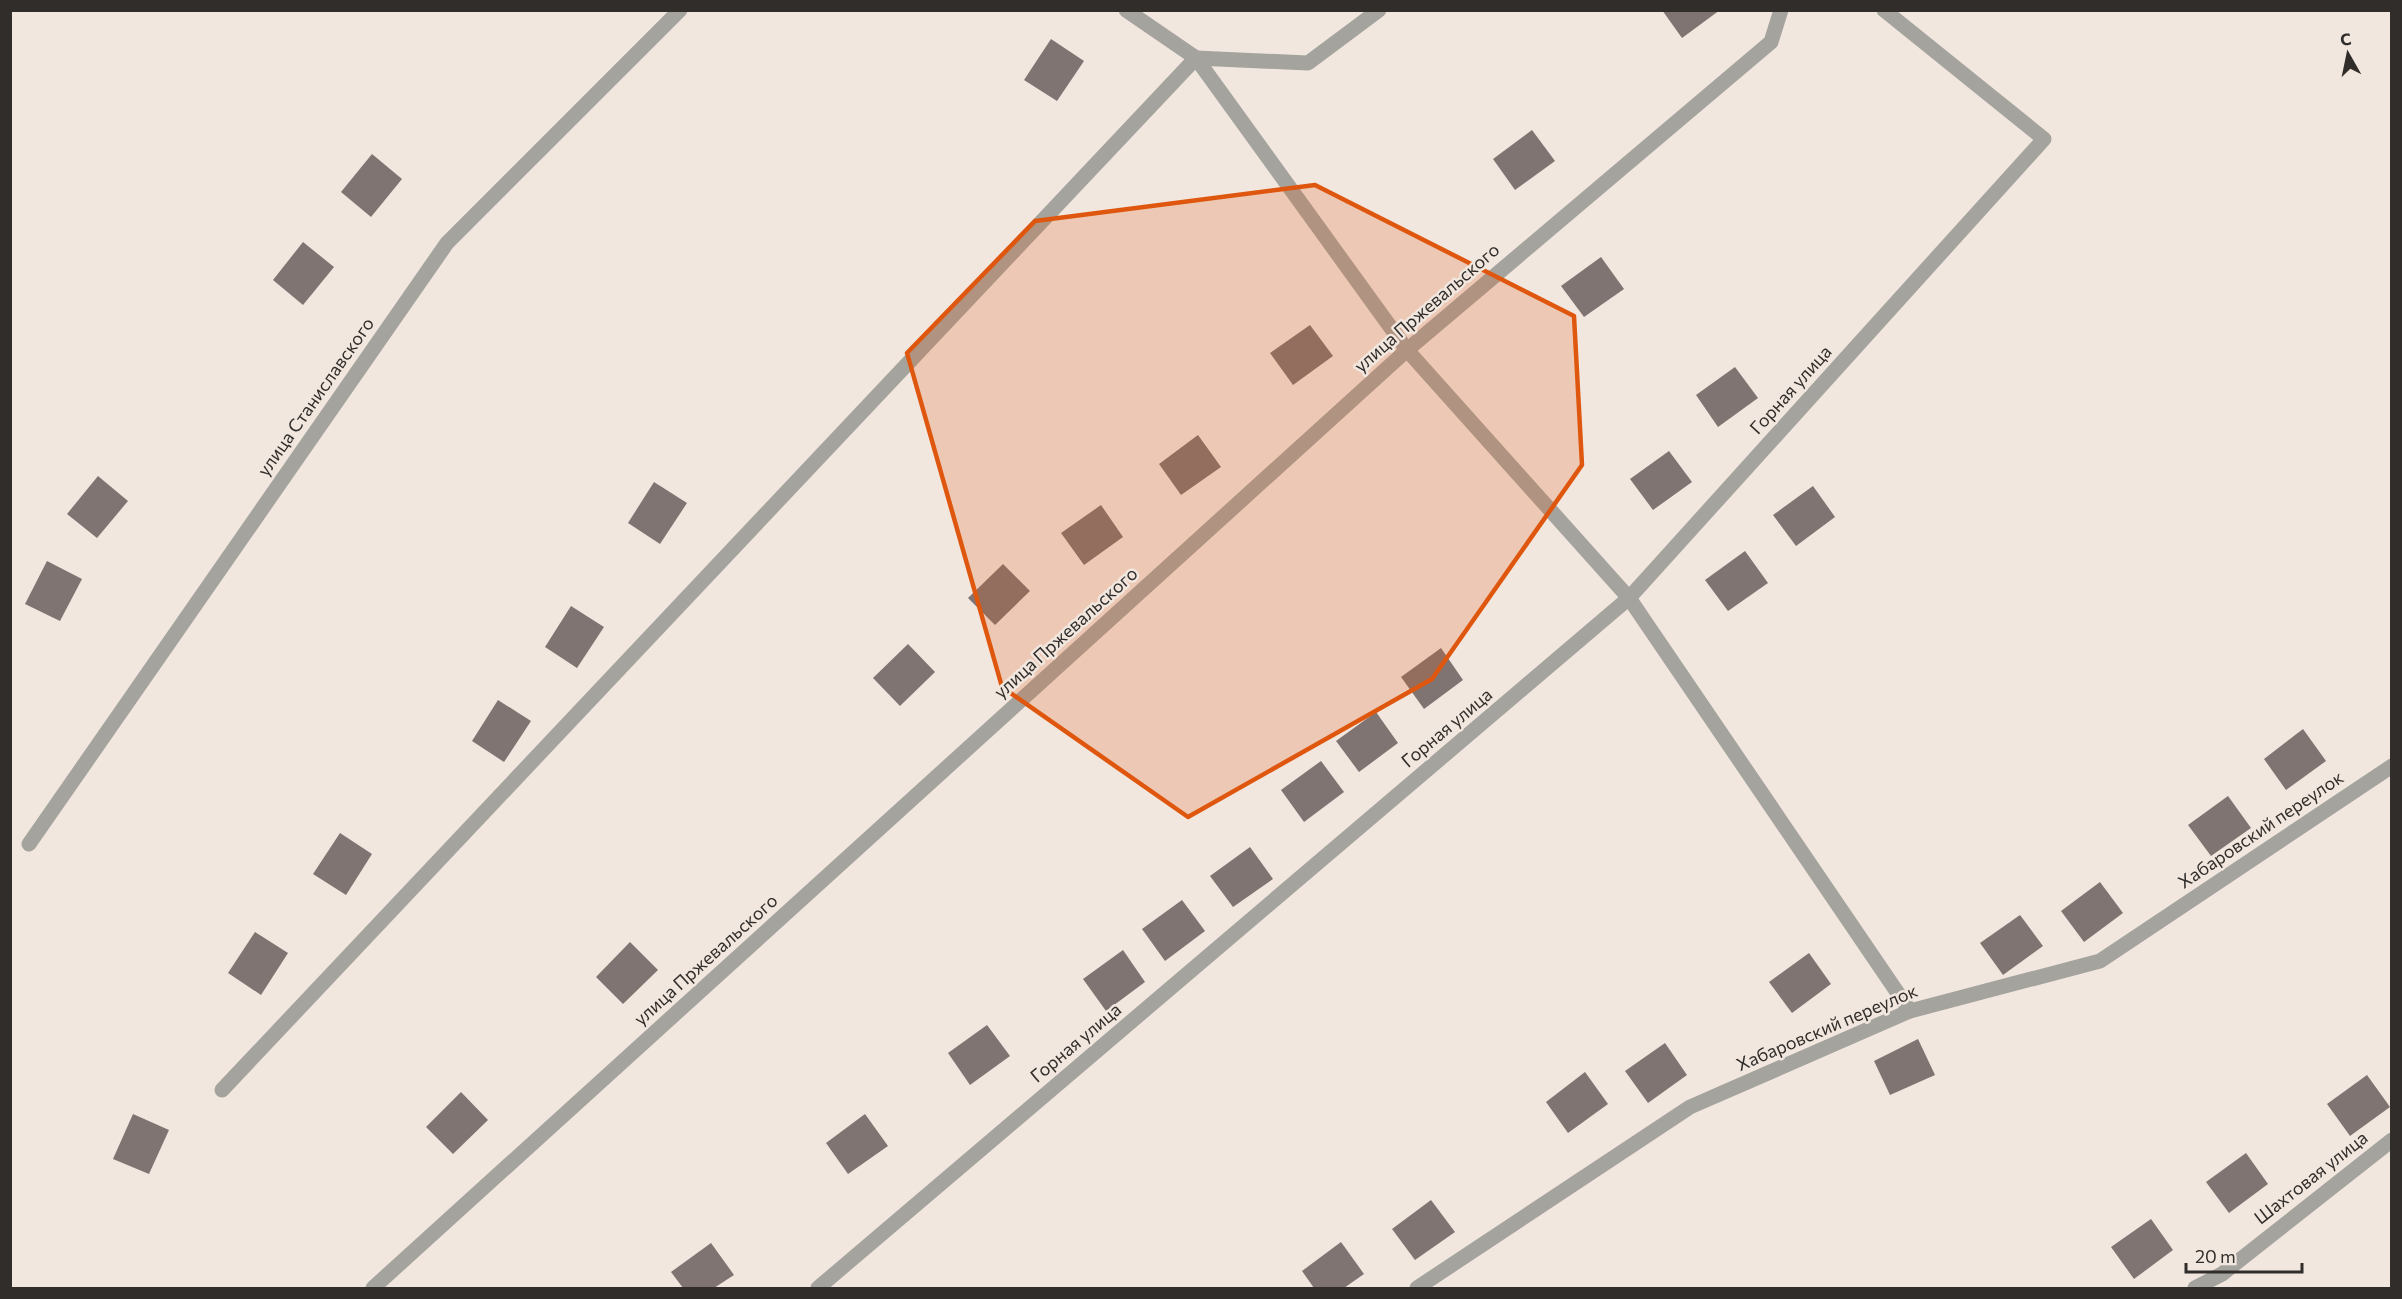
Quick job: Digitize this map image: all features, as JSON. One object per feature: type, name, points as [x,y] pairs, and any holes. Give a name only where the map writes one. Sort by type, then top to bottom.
[{"type":"street","name":"улица Станиславского","points":[[29,844],[447,243],[680,10]]},
{"type":"street","points":[[1126,10],[1196,58],[1407,350],[1629,598],[1910,1011]]},
{"type":"street","points":[[222,1090],[1196,58],[1308,63],[1379,10]]},
{"type":"street","name":"улица Пржевальского","points":[[373,1288],[1407,350],[1771,42],[1781,10]]},
{"type":"street","name":"Горная улица","points":[[818,1288],[1629,598],[2044,139],[1884,10]]},
{"type":"street","name":"Хабаровский переулок","points":[[1417,1288],[1690,1107],[1910,1011],[2100,961],[2391,766]]},
{"type":"street","name":"Шахтовая улица","points":[[2195,1288],[2222,1274],[2391,1140]]},
{"type":"highlighted area","points":[[1315,185],[1574,316],[1582,465],[1432,679],[1188,817],[1002,687],[907,353],[1035,221]]},
{"type":"building","points":[[1662,10],[1720,10],[1682,38]]},
{"type":"building","points":[[1051,39],[1084,61],[1057,101],[1024,80]]},
{"type":"building","points":[[1532,130],[1555,161],[1515,190],[1493,159]]},
{"type":"building","points":[[372,154],[402,179],[371,217],[341,192]]},
{"type":"building","points":[[303,242],[334,267],[303,305],[273,280]]},
{"type":"building","points":[[1601,257],[1624,289],[1584,317],[1561,286]]},
{"type":"building","points":[[1310,325],[1333,356],[1293,385],[1270,353]]},
{"type":"building","points":[[1735,367],[1758,398],[1718,427],[1696,395]]},
{"type":"building","points":[[1198,435],[1221,467],[1181,495],[1159,464]]},
{"type":"building","points":[[1669,451],[1692,482],[1653,510],[1630,479]]},
{"type":"building","points":[[98,476],[128,501],[97,538],[67,514]]},
{"type":"building","points":[[654,482],[687,503],[660,544],[628,523]]},
{"type":"building","points":[[1813,486],[1835,517],[1796,546],[1773,515]]},
{"type":"building","points":[[1101,505],[1123,537],[1084,565],[1061,533]]},
{"type":"building","points":[[1745,551],[1768,583],[1728,611],[1705,580]]},
{"type":"building","points":[[47,561],[82,579],[60,621],[25,604]]},
{"type":"building","points":[[1003,564],[1030,591],[995,625],[968,598]]},
{"type":"building","points":[[571,606],[604,627],[577,668],[545,647]]},
{"type":"building","points":[[908,644],[935,672],[900,706],[873,678]]},
{"type":"building","points":[[1441,648],[1463,680],[1424,709],[1401,677]]},
{"type":"building","points":[[498,700],[531,721],[504,762],[472,741]]},
{"type":"building","points":[[1376,712],[1398,743],[1359,772],[1336,741]]},
{"type":"building","points":[[2303,729],[2326,761],[2286,790],[2264,759]]},
{"type":"building","points":[[1321,761],[1344,792],[1304,822],[1281,790]]},
{"type":"building","points":[[2228,796],[2251,828],[2211,856],[2188,825]]},
{"type":"building","points":[[340,833],[372,854],[346,895],[313,874]]},
{"type":"building","points":[[1250,847],[1273,879],[1233,907],[1210,876]]},
{"type":"building","points":[[2100,882],[2123,913],[2084,942],[2061,911]]},
{"type":"building","points":[[1182,900],[1205,931],[1165,961],[1142,929]]},
{"type":"building","points":[[2020,915],[2043,946],[2003,975],[1980,943]]},
{"type":"building","points":[[255,932],[288,953],[261,995],[228,973]]},
{"type":"building","points":[[630,942],[658,970],[623,1004],[596,977]]},
{"type":"building","points":[[1123,950],[1145,982],[1106,1011],[1083,979]]},
{"type":"building","points":[[1809,953],[1831,984],[1792,1013],[1769,982]]},
{"type":"building","points":[[987,1025],[1010,1056],[970,1085],[948,1053]]},
{"type":"building","points":[[1918,1039],[1935,1075],[1890,1095],[1874,1061]]},
{"type":"building","points":[[1665,1043],[1687,1075],[1648,1103],[1625,1071]]},
{"type":"building","points":[[1585,1072],[1608,1104],[1568,1133],[1546,1102]]},
{"type":"building","points":[[2367,1075],[2390,1107],[2350,1136],[2327,1104]]},
{"type":"building","points":[[461,1092],[488,1120],[453,1154],[426,1127]]},
{"type":"building","points":[[133,1114],[169,1130],[149,1174],[113,1159]]},
{"type":"building","points":[[865,1114],[888,1146],[848,1174],[826,1143]]},
{"type":"building","points":[[2246,1153],[2268,1184],[2229,1213],[2206,1182]]},
{"type":"building","points":[[1431,1200],[1455,1232],[1415,1260],[1392,1229]]},
{"type":"building","points":[[2151,1219],[2173,1250],[2134,1279],[2111,1247]]},
{"type":"building","points":[[1341,1242],[1364,1274],[1344,1288],[1314,1288],[1302,1271]]},
{"type":"building","points":[[711,1243],[734,1275],[714,1288],[683,1288],[671,1272]]}]
